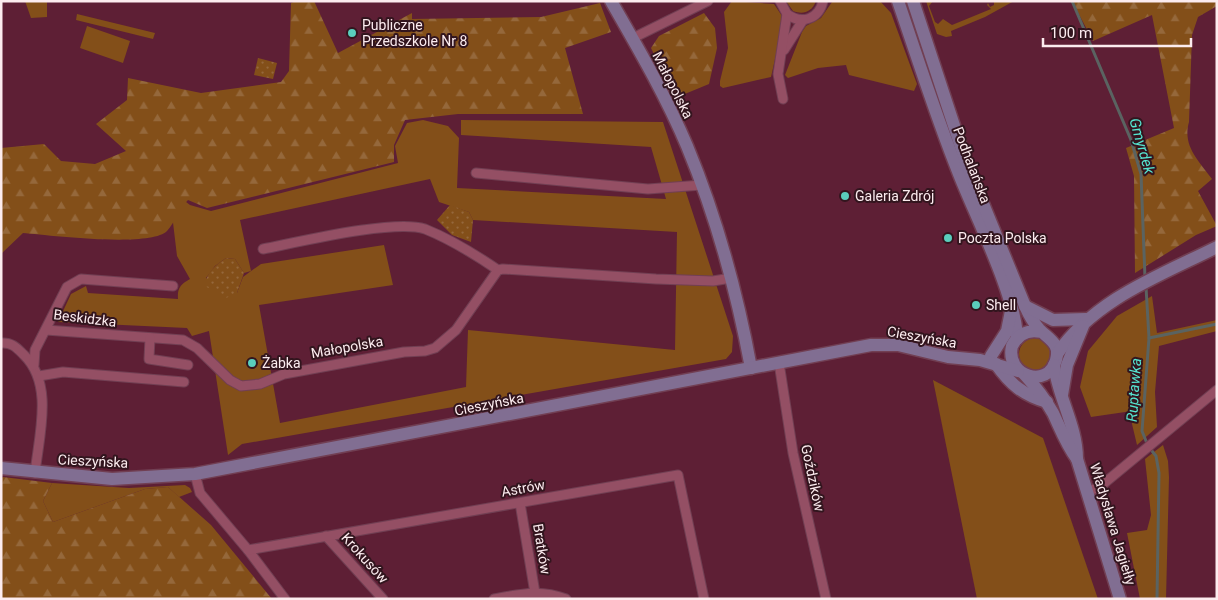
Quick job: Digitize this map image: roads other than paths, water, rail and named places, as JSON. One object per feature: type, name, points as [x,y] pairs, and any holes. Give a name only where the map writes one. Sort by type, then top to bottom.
[{"type":"street","name":"Małopolska","points":[[611,1],[633,38],[686,144],[702,185],[730,278],[750,368]]},
{"type":"street","points":[[633,38],[708,1]]},
{"type":"street","points":[[770,1],[780,3],[787,14],[803,20]]},
{"type":"street","points":[[782,52],[803,20],[814,16],[823,1]]},
{"type":"street","name":"Podhalańska","points":[[898,1],[946,140],[1002,280],[1011,312],[1017,325],[1015,343]]},
{"type":"street","name":"Podhalańska","points":[[913,1],[966,162],[1025,306],[1043,333]]},
{"type":"street","points":[[783,99],[778,74],[787,14]]},
{"type":"street","points":[[476,173],[648,189],[702,185]]},
{"type":"street","points":[[263,248],[393,226],[424,229],[498,270],[713,281],[730,278]]},
{"type":"street","points":[[989,360],[1030,331],[1043,333],[1086,319],[1130,290],[1217,247]]},
{"type":"street","name":"Małopolska","points":[[183,340],[197,348],[230,380],[241,386],[260,384],[284,374],[404,352],[425,352],[435,348],[456,330],[498,270]]},
{"type":"street","name":"Beskidzka","points":[[173,286],[81,279],[67,288],[46,330],[183,340]]},
{"type":"street","points":[[1025,306],[1053,320],[1086,319]]},
{"type":"street","points":[[989,360],[1007,331],[1011,312]]},
{"type":"street","points":[[1015,343],[1012,360],[1022,373],[1042,376],[1086,319]]},
{"type":"street","points":[[1062,399],[1067,365],[1086,319]]},
{"type":"street","points":[[34,365],[36,350],[46,330]]},
{"type":"street","points":[[1043,333],[1054,342],[1056,359]]},
{"type":"street","points":[[150,338],[149,359],[188,365]]},
{"type":"street","points":[[1,343],[15,346],[34,365],[39,376],[42,392],[35,472]]},
{"type":"street","name":"Cieszyńska","points":[[1,468],[112,479],[195,474],[778,362],[883,344],[907,347],[948,357],[989,360],[1022,373]]},
{"type":"street","name":"Władysława Jagiełły","points":[[1056,359],[1062,399],[1077,442],[1077,459],[1120,599]]},
{"type":"street","points":[[989,360],[1015,387],[1027,395],[1046,402]]},
{"type":"street","name":"Goździków","points":[[778,362],[793,453],[826,599]]},
{"type":"street","points":[[39,376],[63,372],[184,382]]},
{"type":"street","name":"Władysława Jagiełły","points":[[1022,373],[1046,402],[1065,444],[1077,459]]},
{"type":"street","points":[[1088,492],[1102,485],[1217,390]]},
{"type":"street","points":[[195,474],[200,492],[248,550],[285,599]]},
{"type":"street","name":"Astrów","points":[[248,550],[678,475],[704,599]]},
{"type":"street","name":"Bratków","points":[[520,503],[535,595]]},
{"type":"street","name":"Krokusów","points":[[326,536],[383,599]]},
{"type":"street","points":[[494,599],[550,592],[566,599]]},
{"type":"waterway","name":"Gmyrdek","points":[[1072,1],[1131,140],[1141,174],[1145,278]]},
{"type":"waterway","name":"Ruptawka","points":[[1146,287],[1149,338],[1142,431],[1148,446],[1156,456],[1159,473],[1157,599]]},
{"type":"waterway","name":"Ruptawka","points":[[1149,338],[1217,324]]},
{"type":"place","name":"Publiczne Przedszkole Nr 8","points":[[352,33]]},
{"type":"place","name":"Galeria Zdrój","points":[[845,196]]},
{"type":"place","name":"Poczta Polska","points":[[948,238]]},
{"type":"place","name":"Shell","points":[[976,305]]},
{"type":"place","name":"Żabka","points":[[252,363]]}]
